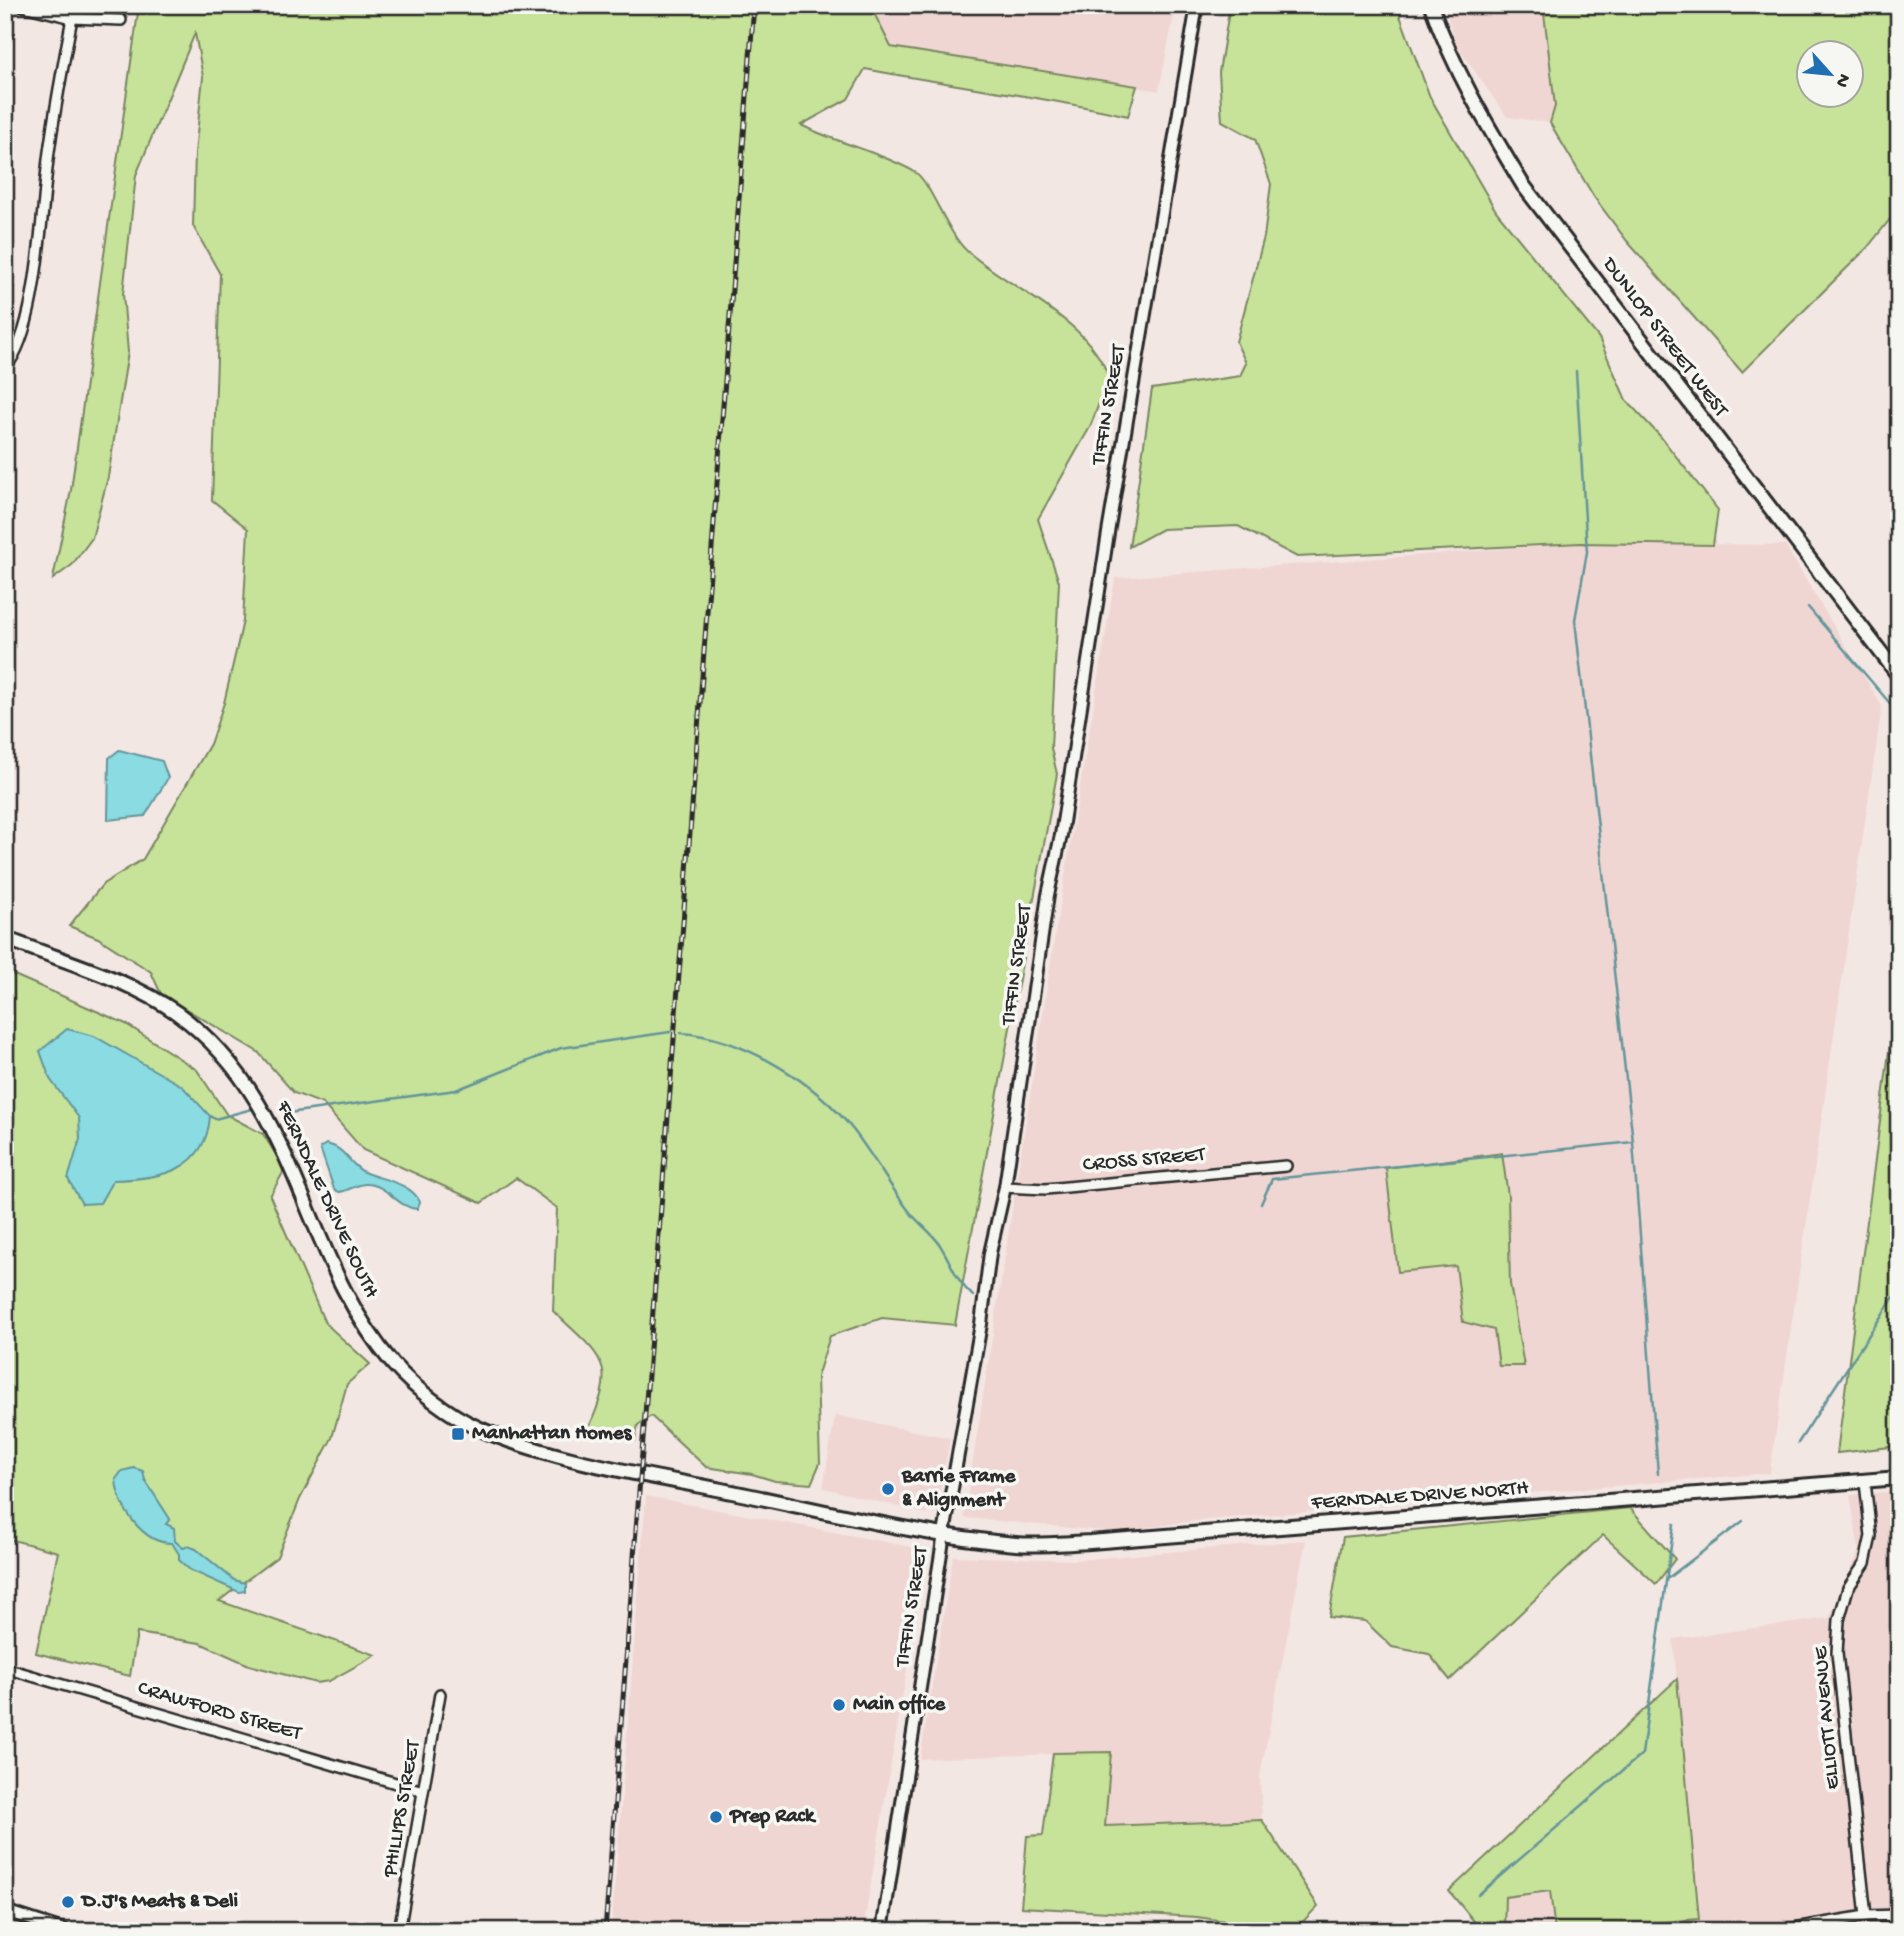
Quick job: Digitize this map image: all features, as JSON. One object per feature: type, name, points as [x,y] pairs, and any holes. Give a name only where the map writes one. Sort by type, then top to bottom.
[{"type":"main road","name":"DUNLOP STREET WEST","points":[[1431,5],[1442,38],[1487,125],[1523,185],[1899,676]]},
{"type":"main road","name":"FERNDALE DRIVE SOUTH","points":[[5,938],[142,992],[203,1033],[246,1080],[276,1132],[348,1301],[393,1364],[457,1416],[510,1441],[640,1474],[944,1534]]},
{"type":"main road","name":"FERNDALE DRIVE NORTH","points":[[944,1534],[1019,1544],[1090,1542],[1899,1478]]},
{"type":"street","points":[[19,5],[72,18],[121,20]]},
{"type":"street","name":"TIFFIN STREET","points":[[882,1931],[944,1534],[981,1324],[990,1253],[1005,1187],[1048,895],[1061,835],[1108,533],[1197,5]]},
{"type":"street","points":[[5,369],[17,356],[32,294],[49,145],[72,18]]},
{"type":"street","name":"CROSS STREET","points":[[1005,1187],[1046,1189],[1286,1166]]},
{"type":"street","name":"ELLIOTT AVENUE","points":[[1865,1482],[1871,1536],[1865,1563],[1848,1588],[1839,1620],[1837,1653],[1866,1916]]},
{"type":"street","name":"CRAWFORD STREET","points":[[5,1668],[424,1791]]},
{"type":"street","name":"PHILLIPS STREET","points":[[399,1931],[440,1694]]},
{"type":"street","points":[[5,1911],[67,1931]]},
{"type":"street","points":[[1776,1931],[1866,1916],[1899,1915]]},
{"type":"shaded area","points":[[870,5],[1176,5],[1159,91],[891,47]]},
{"type":"shaded area","points":[[1443,5],[1543,5],[1555,106],[1550,123],[1507,117],[1459,49]]},
{"type":"shaded area","points":[[1580,543],[1785,545],[1882,706],[1770,1473],[1195,1521],[1114,1532],[964,1518],[1055,935],[1115,578]]},
{"type":"shaded area","points":[[835,1415],[950,1438],[937,1507],[927,1514],[823,1488]]},
{"type":"shaded area","points":[[1899,1491],[1899,1931],[1558,1931],[1699,1919],[1673,1639],[1829,1618],[1859,1551],[1850,1495]]},
{"type":"shaded area","points":[[646,1496],[927,1550],[863,1931],[611,1931]]},
{"type":"shaded area","points":[[1306,1540],[1260,1776],[1262,1820],[1105,1827],[1110,1752],[920,1759],[953,1556],[1075,1560]]},
{"type":"shaded area","points":[[1551,1891],[1555,1931],[1504,1931],[1505,1897]]},
{"type":"green space","points":[[139,5],[870,5],[891,47],[1137,86],[1128,116],[865,69],[848,99],[801,125],[915,172],[927,186],[967,251],[1066,321],[1098,356],[1109,377],[1090,427],[1038,519],[1059,582],[1051,748],[1057,774],[955,1325],[882,1318],[830,1336],[817,1377],[820,1463],[811,1484],[775,1481],[752,1474],[706,1467],[651,1416],[638,1425],[635,1441],[587,1432],[597,1409],[604,1376],[595,1352],[553,1311],[557,1208],[516,1178],[481,1203],[363,1150],[323,1104],[294,1093],[258,1052],[161,994],[151,972],[98,938],[69,926],[103,884],[143,859],[210,744],[224,703],[243,621],[248,529],[212,500],[220,274],[193,226],[195,153],[203,77],[195,33],[136,175],[123,294],[128,352],[108,477],[92,538],[72,565],[53,579],[71,490]]},
{"type":"green space","points":[[1230,5],[1396,5],[1430,97],[1496,211],[1599,338],[1626,400],[1660,436],[1718,510],[1713,545],[1580,543],[1297,557],[1238,526],[1162,529],[1129,547],[1152,389],[1240,376],[1246,363],[1236,342],[1264,237],[1271,184],[1255,139],[1222,121],[1219,72]]},
{"type":"green space","points":[[1543,5],[1899,5],[1899,208],[1867,248],[1742,372],[1627,241],[1594,197],[1550,123],[1555,106]]},
{"type":"green space","points":[[5,971],[126,1024],[197,1070],[227,1115],[263,1134],[285,1169],[270,1196],[325,1323],[370,1364],[347,1384],[332,1438],[300,1499],[277,1557],[219,1601],[376,1655],[329,1681],[316,1683],[249,1665],[200,1643],[137,1633],[130,1676],[36,1653],[58,1552],[5,1538]]},
{"type":"green space","points":[[1899,1023],[1899,1446],[1837,1453],[1891,1036]]},
{"type":"green space","points":[[1502,1153],[1508,1196],[1510,1284],[1524,1366],[1499,1366],[1494,1330],[1463,1322],[1456,1266],[1398,1272],[1386,1168]]},
{"type":"green space","points":[[1630,1508],[1675,1559],[1656,1584],[1603,1535],[1450,1680],[1429,1654],[1392,1647],[1365,1621],[1329,1617],[1343,1537]]},
{"type":"green space","points":[[1677,1679],[1699,1919],[1555,1931],[1550,1891],[1505,1897],[1504,1931],[1482,1931],[1449,1891]]},
{"type":"green space","points":[[1111,1752],[1105,1826],[1262,1820],[1318,1906],[1294,1931],[1197,1917],[1021,1907],[1027,1836],[1043,1835],[1053,1753]]},
{"type":"water","points":[[119,750],[162,761],[168,778],[145,816],[108,820],[109,758]]},
{"type":"water","points":[[67,1029],[94,1036],[182,1086],[210,1116],[207,1134],[200,1149],[190,1160],[164,1174],[113,1180],[100,1203],[82,1204],[68,1179],[80,1139],[79,1118],[50,1079],[40,1051]]},
{"type":"water","points":[[326,1144],[339,1149],[360,1170],[410,1190],[420,1202],[417,1209],[404,1205],[374,1185],[362,1184],[339,1192],[334,1189],[320,1148]]},
{"type":"water","points":[[134,1468],[143,1471],[145,1480],[170,1519],[166,1524],[174,1528],[175,1541],[183,1548],[188,1546],[196,1549],[234,1580],[245,1583],[245,1591],[239,1592],[190,1570],[179,1560],[179,1554],[172,1543],[151,1537],[134,1522],[121,1501],[116,1479],[122,1471]]},
{"type":"waterway","points":[[1576,371],[1587,552],[1575,620],[1633,1142],[1658,1474]]},
{"type":"waterway","points":[[1808,607],[1899,714]]},
{"type":"waterway","points":[[288,1113],[456,1090],[561,1048],[670,1032]]},
{"type":"waterway","points":[[681,1033],[704,1036],[753,1053],[776,1065],[820,1096],[854,1131],[909,1211],[938,1242],[957,1277],[973,1296]]},
{"type":"waterway","points":[[210,1116],[215,1119],[252,1109]]},
{"type":"waterway","points":[[1261,1204],[1272,1179],[1633,1142]]},
{"type":"waterway","points":[[1798,1443],[1899,1289]]},
{"type":"waterway","points":[[1668,1578],[1743,1521]]},
{"type":"waterway","points":[[1478,1895],[1642,1754],[1674,1524]]},
{"type":"railway","points":[[605,1931],[754,5]]},
{"type":"place","name":"Manhattan Homes","points":[[458,1434]]},
{"type":"place","name":"Barrie Frame & Alignment","points":[[888,1489]]},
{"type":"place","name":"Main office","points":[[839,1705]]},
{"type":"place","name":"Prep Rack","points":[[716,1817]]},
{"type":"place","name":"D.J's Meats & Deli","points":[[68,1902]]}]
